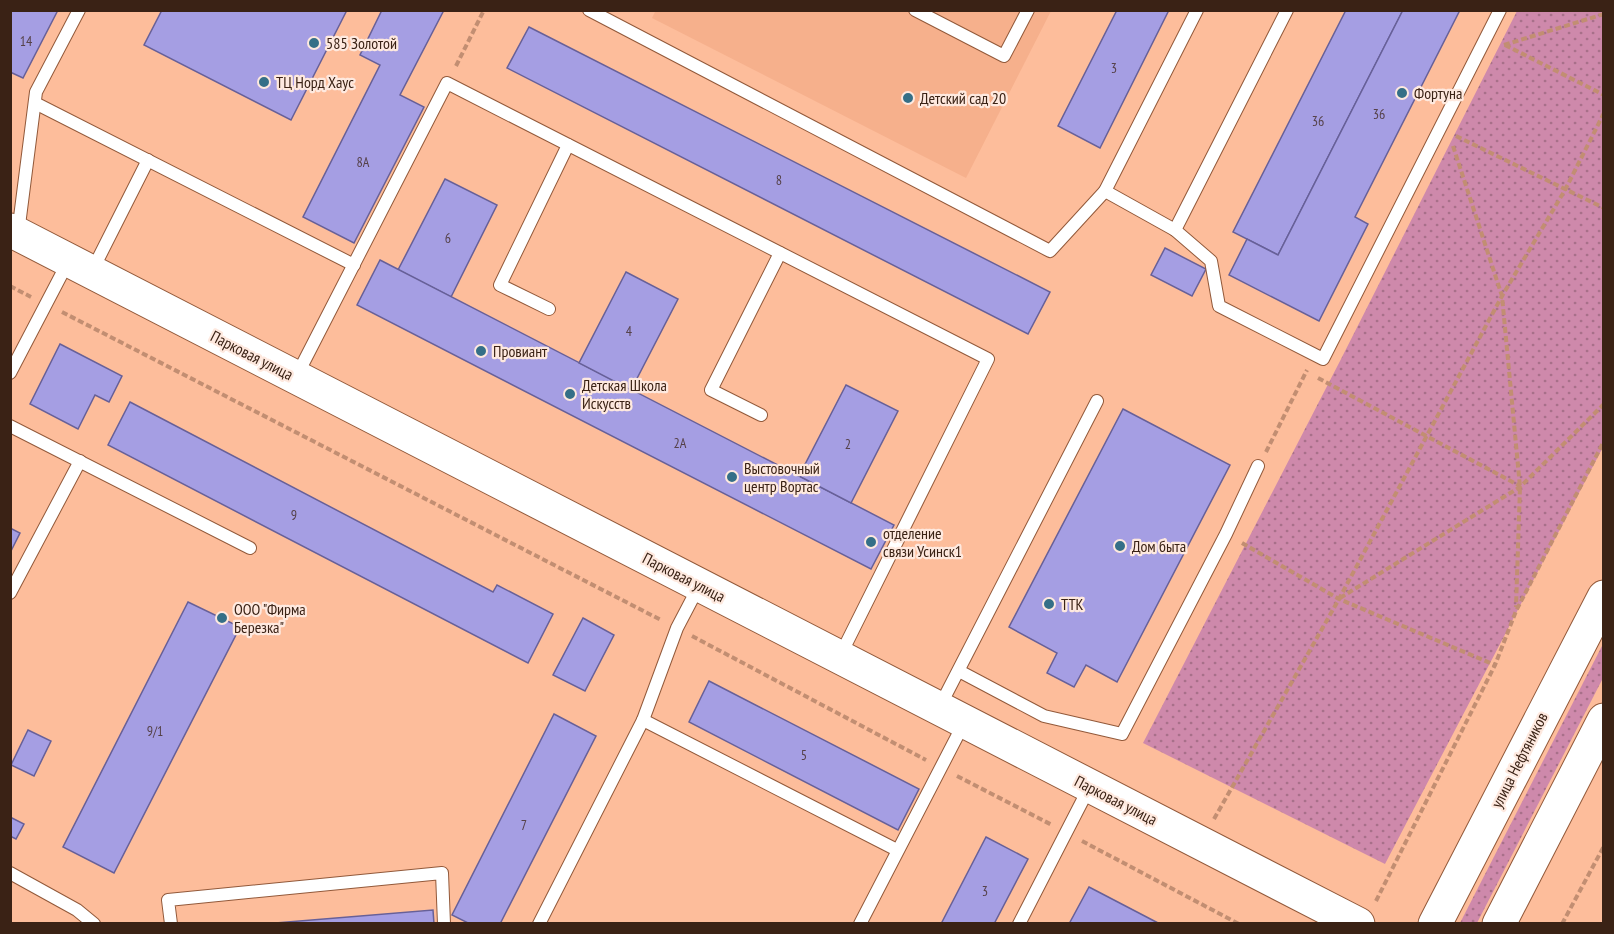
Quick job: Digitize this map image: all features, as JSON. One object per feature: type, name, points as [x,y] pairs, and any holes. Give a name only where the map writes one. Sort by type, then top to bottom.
[{"type":"main road","name":"Парковая улица","points":[[14,232],[1200,843],[1367,913]]},
{"type":"main road","name":"улица Нефтяников","points":[[1435,924],[1604,597]]},
{"type":"main road","points":[[1499,924],[1604,720]]},
{"type":"lane","points":[[14,232],[36,98],[79,10]]},
{"type":"lane","points":[[590,10],[1050,251],[1105,191],[1197,10]]},
{"type":"lane","points":[[915,10],[1005,56],[1028,10]]},
{"type":"lane","points":[[1175,230],[1287,10]]},
{"type":"lane","points":[[1105,191],[1175,230],[1210,261],[1219,306],[1323,359],[1500,10]]},
{"type":"lane","points":[[296,377],[447,83],[988,359],[839,657]]},
{"type":"lane","points":[[36,98],[148,160],[354,265]]},
{"type":"lane","points":[[549,309],[500,285],[568,145]]},
{"type":"lane","points":[[10,373],[46,304],[80,266],[148,160]]},
{"type":"lane","points":[[761,415],[711,390],[780,253]]},
{"type":"lane","points":[[860,924],[941,768],[959,671],[1097,400]]},
{"type":"lane","points":[[10,426],[250,548]]},
{"type":"lane","points":[[10,593],[80,461]]},
{"type":"lane","points":[[959,671],[1044,716],[1122,734],[1226,534],[1258,466]]},
{"type":"lane","points":[[539,924],[643,720],[678,628],[699,585]]},
{"type":"lane","points":[[643,720],[897,850]]},
{"type":"lane","points":[[1019,924],[1090,786]]},
{"type":"lane","points":[[10,873],[77,910],[94,924]]},
{"type":"lane","points":[[171,924],[168,900],[442,873],[444,924]]},
{"type":"path","points":[[447,83],[484,10]]},
{"type":"path","points":[[1476,58],[1505,45],[1604,14]]},
{"type":"path","points":[[1505,45],[1604,95]]},
{"type":"path","points":[[1200,843],[1339,599],[1502,296],[1565,190],[1604,113]]},
{"type":"path","points":[[1446,116],[1448,133],[1502,296],[1520,487],[1516,611]]},
{"type":"path","points":[[1448,133],[1604,208]]},
{"type":"path","points":[[10,286],[678,628],[1239,924]]},
{"type":"path","points":[[1258,466],[1315,356]]},
{"type":"path","points":[[1317,377],[1520,487]]},
{"type":"path","points":[[1339,599],[1520,487],[1604,404]]},
{"type":"path","points":[[1367,913],[1495,665],[1516,611],[1604,441]]},
{"type":"path","points":[[1226,534],[1339,599],[1495,665]]},
{"type":"path","points":[[1562,924],[1604,846]]},
{"type":"shaded area","name":"Детский сад 20","points":[[656,10],[1051,11],[966,178],[652,18]]},
{"type":"shaded area","points":[[1517,11],[1603,11],[1603,447],[1385,864],[1143,743]]},
{"type":"shaded area","points":[[1603,644],[1603,678],[1477,923],[1460,923]]},
{"type":"building","points":[[10,10],[58,10],[23,78],[10,72]]},
{"type":"building","name":"ТЦ Норд Хаус","points":[[162,10],[347,10],[291,120],[144,45]]},
{"type":"building","points":[[382,10],[444,10],[400,95],[424,107],[354,243],[303,217],[380,65],[360,55]]},
{"type":"building","points":[[1117,10],[1169,10],[1100,148],[1058,126]]},
{"type":"building","points":[[1346,10],[1403,10],[1278,255],[1233,232]]},
{"type":"building","points":[[1403,10],[1460,10],[1355,217],[1368,224],[1319,321],[1229,275],[1247,239],[1278,255]]},
{"type":"building","points":[[529,27],[1050,292],[1028,334],[507,68]]},
{"type":"building","points":[[445,179],[497,205],[451,297],[398,270]]},
{"type":"building","points":[[1165,248],[1206,269],[1192,296],[1151,275]]},
{"type":"building","points":[[380,260],[894,525],[871,569],[357,305]]},
{"type":"building","points":[[626,272],[678,299],[631,390],[579,363]]},
{"type":"building","points":[[60,344],[122,376],[109,402],[95,395],[78,429],[30,404]]},
{"type":"building","points":[[846,385],[898,411],[851,503],[799,476]]},
{"type":"building","points":[[130,402],[493,592],[497,585],[553,614],[528,663],[108,445]]},
{"type":"building","name":"Дом быта","points":[[1123,409],[1230,465],[1117,682],[1086,665],[1074,687],[1047,673],[1057,653],[1009,627]]},
{"type":"building","points":[[10,528],[20,533],[10,553]]},
{"type":"building","points":[[188,602],[240,627],[114,873],[63,847]]},
{"type":"building","points":[[583,618],[614,635],[585,691],[553,675]]},
{"type":"building","points":[[709,681],[919,789],[898,830],[689,722]]},
{"type":"building","points":[[554,714],[596,736],[500,924],[470,924],[452,915]]},
{"type":"building","points":[[28,730],[51,741],[34,776],[11,765]]},
{"type":"building","points":[[10,817],[24,824],[16,839],[10,836]]},
{"type":"building","points":[[986,837],[1028,859],[994,924],[941,924]]},
{"type":"building","points":[[1089,887],[1160,924],[1069,924]]},
{"type":"building","points":[[433,910],[434,924],[263,924]]},
{"type":"place","name":"585 Золотой","points":[[314,43]]},
{"type":"place","name":"ТЦ Норд Хаус","points":[[264,82]]},
{"type":"place","name":"Фортуна","points":[[1402,93]]},
{"type":"place","name":"Детский сад 20","points":[[908,98]]},
{"type":"place","name":"Провиант","points":[[481,351]]},
{"type":"place","name":"Детская Школа Искусств","points":[[570,394]]},
{"type":"place","name":"Выстовочный центр Вортас","points":[[732,477]]},
{"type":"place","name":"отделение связи Усинск1","points":[[871,542]]},
{"type":"place","name":"Дом быта","points":[[1120,546]]},
{"type":"place","name":"ТТК","points":[[1049,604]]},
{"type":"place","name":"ООО \"Фирма Березка\"","points":[[222,618]]}]
